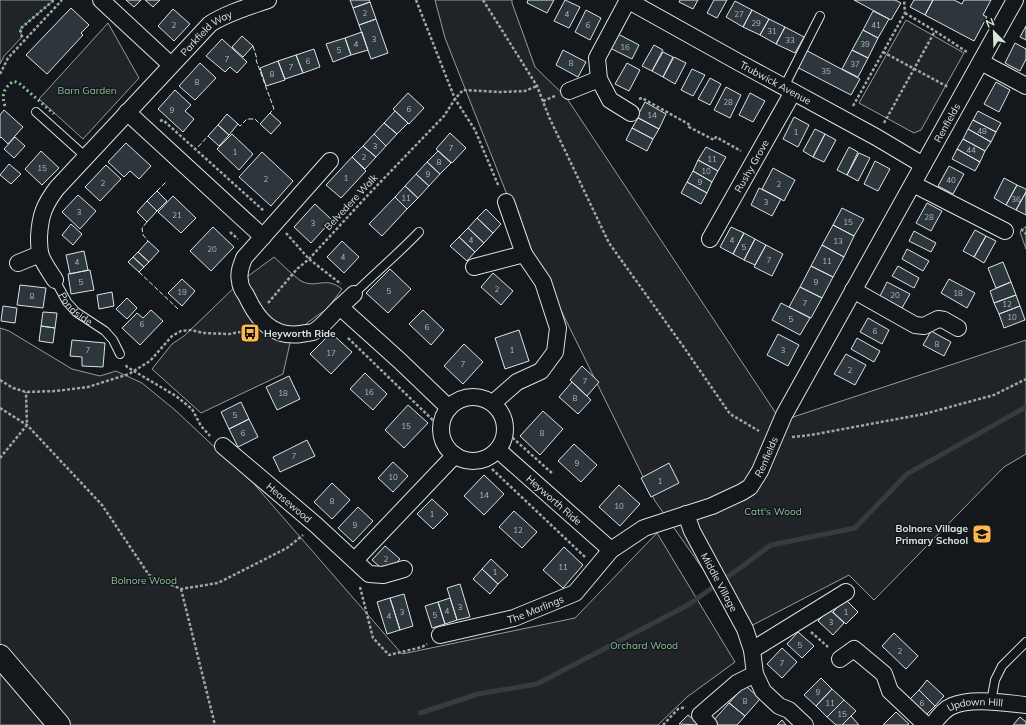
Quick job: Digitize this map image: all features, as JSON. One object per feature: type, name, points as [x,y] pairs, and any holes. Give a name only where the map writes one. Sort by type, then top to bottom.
[{"type":"highway","points":[[0,656],[59,725]]},
{"type":"street","name":"Parkfield Way","points":[[101,0],[171,65]]},
{"type":"street","name":"Parkfield Way","points":[[127,112],[210,24],[228,14],[268,0]]},
{"type":"street","name":"Renfields","points":[[611,550],[644,528],[712,506],[731,498],[750,487],[760,471],[784,416],[1015,0]]},
{"type":"street","points":[[627,110],[610,100],[599,79],[597,58],[634,2]]},
{"type":"street","name":"Trubwick Avenue","points":[[634,2],[876,137],[923,165]]},
{"type":"street","points":[[981,62],[1026,86]]},
{"type":"street","points":[[569,90],[599,79]]},
{"type":"street","name":"Rushy Grove","points":[[710,239],[755,159],[788,89]]},
{"type":"street","points":[[127,112],[143,125],[263,237]]},
{"type":"street","name":"Pondside","points":[[55,280],[40,254],[40,223],[43,208],[57,188],[127,112]]},
{"type":"street","points":[[330,161],[244,258],[239,270],[240,282],[250,305],[257,316],[268,327],[292,335],[313,332],[354,294]]},
{"type":"street","points":[[912,184],[1005,231]]},
{"type":"street","points":[[493,403],[517,382],[541,371],[555,352],[558,328],[543,282],[524,254],[506,202]]},
{"type":"street","points":[[18,263],[40,254]]},
{"type":"street","points":[[474,267],[524,254]]},
{"type":"street","points":[[853,290],[915,325],[924,326],[938,319],[944,320],[958,328]]},
{"type":"street","points":[[340,307],[449,408]]},
{"type":"street","points":[[475,396],[484,398],[493,403],[500,411],[504,420],[506,431],[498,450],[491,456],[482,460],[473,461],[455,455],[447,448],[442,438],[441,428],[443,417],[449,408],[465,397],[475,396]]},
{"type":"street","name":"Heasewood","points":[[223,446],[316,525],[369,574]]},
{"type":"street","name":"Heyworth Ride","points":[[498,450],[611,550]]},
{"type":"street","points":[[355,560],[455,455]]},
{"type":"street","name":"Middle Village","points":[[686,514],[692,531],[745,629],[752,650],[755,674],[763,691],[780,706],[789,710],[805,725]]},
{"type":"street","name":"The Marlings","points":[[440,635],[514,618],[575,593],[611,550]]},
{"type":"street","points":[[369,574],[383,575],[404,568]]},
{"type":"street","points":[[752,650],[846,592]]},
{"type":"street","points":[[840,659],[854,649],[884,674],[890,691],[926,725]]},
{"type":"street","points":[[705,720],[737,682],[755,674]]},
{"type":"street","name":"Updown Hill","points":[[932,725],[951,706],[968,701],[1026,705]]},
{"type":"lane","points":[[788,89],[820,16]]},
{"type":"lane","points":[[36,112],[86,157]]},
{"type":"lane","points":[[354,294],[381,268],[392,260],[419,232]]},
{"type":"lane","name":"Pondside","points":[[55,280],[67,302],[76,312],[105,331],[113,340],[120,354]]},
{"type":"lane","points":[[991,702],[995,680],[1002,666],[1026,642]]},
{"type":"path","points":[[0,74],[8,58],[62,0]]},
{"type":"path","points":[[416,0],[455,99],[475,130],[506,202]]},
{"type":"path","points":[[484,0],[537,86],[549,117],[609,243],[684,346],[730,414],[774,439],[811,436],[924,414],[994,394],[1026,379]]},
{"type":"path","points":[[844,120],[905,13],[904,0]]},
{"type":"path","points":[[905,13],[981,62]]},
{"type":"path","points":[[876,137],[935,31]]},
{"type":"path","points":[[883,52],[962,95]]},
{"type":"path","points":[[455,99],[464,90],[500,92],[525,91],[537,86]]},
{"type":"path","points":[[627,110],[642,98],[690,125],[689,127],[714,140],[716,136],[755,159]]},
{"type":"path","name":"Belvedere Walk","points":[[26,392],[56,391],[88,387],[129,374],[150,361],[172,336],[181,331],[191,330],[203,333],[229,334],[240,332],[249,325],[297,269],[310,259],[367,196],[444,116],[455,99]]},
{"type":"path","points":[[143,125],[163,120],[276,222],[310,259],[354,294]]},
{"type":"path","points":[[328,319],[441,428]]},
{"type":"path","points":[[134,371],[176,396],[192,410],[201,426],[216,442],[223,446]]},
{"type":"path","points":[[0,380],[13,388],[26,392],[28,425],[0,458]]},
{"type":"path","points":[[0,408],[28,425],[102,505],[149,575],[181,589],[218,584],[287,548],[316,525]]},
{"type":"path","points":[[482,460],[597,568]]},
{"type":"path","points":[[369,574],[360,587],[374,638],[389,655],[422,647],[440,635]]},
{"type":"path","points":[[181,589],[215,725]]},
{"type":"path","points":[[799,620],[840,659]]},
{"type":"path","points":[[663,725],[678,709],[690,706],[705,720]]},
{"type":"green space","points":[[0,0],[54,0],[20,29],[22,37],[4,56],[0,64]]},
{"type":"green space","name":"Catt's Wood","points":[[435,0],[512,0],[535,67],[566,97],[781,421],[1026,340],[1026,454],[1004,467],[874,600],[849,575],[745,629],[655,501],[519,225],[445,38]]},
{"type":"green space","points":[[906,20],[964,53],[921,130],[914,133],[859,103]]},
{"type":"green space","name":"Barn Garden","points":[[108,23],[139,78],[83,139],[39,99]]},
{"type":"green space","points":[[1026,226],[1026,249],[1020,232]]},
{"type":"green space","points":[[274,257],[303,282],[313,284],[331,283],[342,289],[328,308],[307,323],[290,343],[283,374],[201,413],[152,369],[172,344],[184,336],[240,282]]},
{"type":"green space","name":"Bolnore Wood","points":[[0,328],[9,331],[72,369],[100,376],[116,371],[142,383],[175,410],[254,484],[402,654],[575,618],[657,533],[735,662],[687,697],[658,725],[0,725]]},
{"type":"building","points":[[126,0],[141,0],[134,7]]},
{"type":"building","points":[[145,0],[160,0],[153,7]]},
{"type":"building","points":[[350,0],[369,0],[370,2],[353,8]]},
{"type":"building","points":[[528,0],[554,0],[547,13],[527,3]]},
{"type":"building","points":[[565,0],[580,7],[569,28],[554,21]]},
{"type":"building","points":[[680,0],[698,0],[693,9],[679,2]]},
{"type":"building","points":[[714,0],[727,0],[717,18],[707,13]]},
{"type":"building","points":[[854,0],[895,0],[901,3],[891,20]]},
{"type":"building","points":[[914,0],[933,0],[925,15],[910,7]]},
{"type":"building","points":[[933,0],[954,0],[962,4],[964,0],[991,0],[983,15],[987,17],[974,41],[925,15]]},
{"type":"building","points":[[735,1],[752,10],[743,27],[726,17]]},
{"type":"building","points":[[370,2],[376,19],[359,25],[353,8]]},
{"type":"building","points":[[71,8],[89,25],[81,33],[83,35],[47,74],[26,55]]},
{"type":"building","points":[[173,9],[190,24],[174,41],[158,26]]},
{"type":"building","points":[[586,10],[601,18],[590,40],[575,32]]},
{"type":"building","points":[[752,10],[769,19],[760,35],[743,27]]},
{"type":"building","points":[[873,11],[889,19],[878,38],[863,30]]},
{"type":"building","points":[[376,19],[388,53],[371,59],[359,25]]},
{"type":"building","points":[[769,19],[785,27],[776,44],[760,35]]},
{"type":"building","points":[[1026,26],[1026,40],[1020,37]]},
{"type":"building","points":[[785,27],[804,37],[795,53],[776,44]]},
{"type":"building","points":[[863,30],[878,38],[868,58],[852,50]]},
{"type":"building","points":[[362,32],[368,50],[351,55],[345,38]]},
{"type":"building","points":[[618,34],[639,45],[632,59],[610,48]]},
{"type":"building","points":[[242,36],[253,46],[243,57],[232,47]]},
{"type":"building","points":[[345,38],[351,55],[333,62],[326,44]]},
{"type":"building","points":[[222,39],[247,62],[237,73],[230,67],[225,72],[206,56]]},
{"type":"building","points":[[1015,43],[1026,49],[1026,59],[1020,71],[1005,63]]},
{"type":"building","points":[[654,45],[663,50],[652,71],[642,66]]},
{"type":"building","points":[[800,47],[860,79],[851,95],[791,64]]},
{"type":"building","points":[[314,49],[320,67],[303,73],[296,55]]},
{"type":"building","points":[[563,50],[586,62],[578,77],[556,65]]},
{"type":"building","points":[[852,50],[868,58],[858,77],[842,69]]},
{"type":"building","points":[[663,52],[673,57],[663,77],[652,71]]},
{"type":"building","points":[[296,55],[303,73],[285,79],[278,61]]},
{"type":"building","points":[[674,57],[686,63],[675,84],[663,77]]},
{"type":"building","points":[[278,61],[285,80],[266,86],[260,68]]},
{"type":"building","points":[[200,63],[216,78],[195,100],[179,86]]},
{"type":"building","points":[[627,63],[640,70],[629,91],[615,84]]},
{"type":"building","points":[[692,69],[705,75],[693,96],[681,90]]},
{"type":"building","points":[[710,78],[721,84],[710,105],[698,99]]},
{"type":"building","points":[[996,82],[1010,90],[999,112],[984,104]]},
{"type":"building","points":[[726,87],[741,95],[730,118],[714,110]]},
{"type":"building","points":[[175,90],[191,105],[185,111],[194,119],[183,132],[158,109]]},
{"type":"building","points":[[408,93],[424,108],[409,124],[393,109]]},
{"type":"building","points":[[750,93],[765,101],[753,122],[739,115]]},
{"type":"building","points":[[645,102],[666,114],[659,129],[637,117]]},
{"type":"building","points":[[4,110],[23,127],[8,144],[1,137],[0,138],[0,115]]},
{"type":"building","points":[[395,111],[408,123],[397,134],[384,123]]},
{"type":"building","points":[[978,111],[1001,123],[996,132],[973,120]]},
{"type":"building","points":[[270,113],[281,123],[271,134],[260,124]]},
{"type":"building","points":[[227,114],[238,124],[229,135],[218,125]]},
{"type":"building","points":[[794,117],[809,125],[798,147],[783,139]]},
{"type":"building","points":[[638,118],[659,129],[653,139],[632,128]]},
{"type":"building","points":[[973,120],[996,132],[991,142],[968,129]]},
{"type":"building","points":[[384,123],[397,134],[386,146],[374,134]]},
{"type":"building","points":[[218,125],[229,135],[219,146],[208,136]]},
{"type":"building","points":[[632,128],[653,139],[647,151],[626,140]]},
{"type":"building","points":[[815,129],[825,134],[813,157],[803,151]]},
{"type":"building","points":[[968,129],[991,142],[985,151],[963,139]]},
{"type":"building","points":[[450,133],[466,148],[452,163],[436,149]]},
{"type":"building","points":[[232,134],[253,154],[239,170],[217,149]]},
{"type":"building","points":[[374,134],[386,146],[376,157],[363,146]]},
{"type":"building","points":[[825,134],[836,140],[824,162],[813,157]]},
{"type":"building","points":[[15,137],[25,146],[14,158],[4,149]]},
{"type":"building","points":[[963,139],[985,151],[980,162],[957,149]]},
{"type":"building","points":[[126,143],[151,166],[139,179],[130,171],[124,177],[108,162]]},
{"type":"building","points":[[363,146],[376,157],[365,169],[352,157]]},
{"type":"building","points":[[706,147],[726,157],[718,171],[698,160]]},
{"type":"building","points":[[849,147],[858,152],[847,175],[837,170]]},
{"type":"building","points":[[957,149],[980,162],[975,171],[952,159]]},
{"type":"building","points":[[41,151],[59,168],[42,185],[25,169]]},
{"type":"building","points":[[438,151],[451,163],[440,174],[427,162]]},
{"type":"building","points":[[262,152],[293,181],[271,206],[239,177]]},
{"type":"building","points":[[859,153],[870,158],[858,181],[847,175]]},
{"type":"building","points":[[352,157],[366,171],[341,198],[326,185]]},
{"type":"building","points":[[698,160],[718,171],[712,182],[693,171]]},
{"type":"building","points":[[875,161],[890,169],[878,191],[864,184]]},
{"type":"building","points":[[427,162],[440,174],[429,186],[416,174]]},
{"type":"building","points":[[9,164],[21,174],[11,184],[0,175]]},
{"type":"building","points":[[106,165],[121,179],[100,201],[85,187]]},
{"type":"building","points":[[949,166],[964,174],[953,194],[938,186]]},
{"type":"building","points":[[773,168],[795,180],[784,201],[762,189]]},
{"type":"building","points":[[693,171],[712,182],[707,193],[687,182]]},
{"type":"building","points":[[416,174],[429,186],[418,198],[405,186]]},
{"type":"building","points":[[1004,178],[1017,185],[1006,205],[994,198]]},
{"type":"building","points":[[687,182],[707,193],[701,204],[681,193]]},
{"type":"building","points":[[1017,185],[1026,189],[1026,192],[1016,210],[1006,205]]},
{"type":"building","points":[[405,186],[418,198],[407,209],[395,197]]},
{"type":"building","points":[[759,188],[781,199],[772,216],[751,205]]},
{"type":"building","points":[[157,191],[167,201],[157,211],[147,201]]},
{"type":"building","points":[[1026,192],[1026,215],[1016,210]]},
{"type":"building","points":[[78,195],[96,211],[80,229],[62,212]]},
{"type":"building","points":[[173,196],[196,218],[181,233],[158,212]]},
{"type":"building","points":[[395,197],[407,209],[382,236],[369,224]]},
{"type":"building","points":[[147,201],[157,211],[147,222],[137,212]]},
{"type":"building","points":[[927,203],[942,211],[931,231],[916,223]]},
{"type":"building","points":[[315,204],[332,220],[311,243],[294,227]]},
{"type":"building","points":[[842,208],[864,219],[854,236],[833,225]]},
{"type":"building","points":[[486,209],[501,224],[493,233],[477,218]]},
{"type":"building","points":[[477,218],[493,233],[484,243],[468,228]]},
{"type":"building","points":[[71,224],[82,234],[73,245],[62,235]]},
{"type":"building","points":[[833,225],[854,236],[844,257],[822,245]]},
{"type":"building","points":[[213,227],[234,247],[211,271],[190,251]]},
{"type":"building","points":[[731,227],[744,233],[733,254],[720,247]]},
{"type":"building","points":[[468,228],[484,243],[475,252],[459,237]]},
{"type":"building","points":[[975,230],[986,236],[974,257],[963,251]]},
{"type":"building","points":[[914,231],[936,243],[931,252],[909,241]]},
{"type":"building","points":[[744,233],[755,239],[744,260],[733,254]]},
{"type":"building","points":[[986,236],[996,241],[984,263],[974,257]]},
{"type":"building","points":[[459,237],[475,252],[467,261],[450,246]]},
{"type":"building","points":[[755,239],[766,245],[755,265],[744,260]]},
{"type":"building","points":[[148,241],[159,251],[149,262],[138,252]]},
{"type":"building","points":[[342,241],[359,257],[344,273],[327,257]]},
{"type":"building","points":[[766,245],[783,254],[772,276],[754,267]]},
{"type":"building","points":[[822,245],[844,257],[833,277],[811,266]]},
{"type":"building","points":[[907,249],[929,261],[923,271],[902,259]]},
{"type":"building","points":[[84,251],[88,270],[70,274],[66,255]]},
{"type":"building","points":[[138,252],[149,262],[144,267],[133,257]]},
{"type":"building","points":[[133,257],[144,267],[139,272],[128,262]]},
{"type":"building","points":[[1003,262],[1011,282],[996,288],[988,268]]},
{"type":"building","points":[[811,266],[833,277],[822,298],[800,287]]},
{"type":"building","points":[[898,266],[919,278],[914,288],[892,276]]},
{"type":"building","points":[[390,269],[411,289],[388,313],[366,293]]},
{"type":"building","points":[[90,270],[94,290],[71,294],[68,274]]},
{"type":"building","points":[[493,273],[513,291],[501,305],[481,287]]},
{"type":"building","points":[[182,279],[195,291],[182,306],[168,293]]},
{"type":"building","points":[[949,279],[975,293],[967,308],[941,293]]},
{"type":"building","points":[[887,282],[910,294],[902,308],[880,296]]},
{"type":"building","points":[[1011,282],[1016,295],[994,303],[990,291]]},
{"type":"building","points":[[20,285],[46,288],[43,308],[17,305]]},
{"type":"building","points":[[800,287],[822,298],[811,318],[789,307]]},
{"type":"building","points":[[112,292],[114,306],[99,309],[97,295]]},
{"type":"building","points":[[1016,295],[1020,306],[999,314],[994,303]]},
{"type":"building","points":[[127,298],[137,308],[127,319],[116,309]]},
{"type":"building","points":[[781,303],[810,318],[800,335],[772,320]]},
{"type":"building","points":[[3,306],[17,308],[15,323],[1,321]]},
{"type":"building","points":[[1020,306],[1025,320],[1004,328],[999,314]]},
{"type":"building","points":[[151,310],[163,321],[140,345],[122,328],[137,313],[143,318]]},
{"type":"building","points":[[423,310],[444,330],[431,345],[409,324]]},
{"type":"building","points":[[43,312],[57,313],[55,328],[41,326]]},
{"type":"building","points":[[868,318],[889,330],[882,344],[860,332]]},
{"type":"building","points":[[41,326],[55,328],[53,343],[39,341]]},
{"type":"building","points":[[519,330],[529,361],[505,369],[495,338]]},
{"type":"building","points":[[931,331],[951,342],[944,356],[923,345]]},
{"type":"building","points":[[331,333],[352,352],[331,374],[310,354]]},
{"type":"building","points":[[778,334],[799,345],[788,366],[767,355]]},
{"type":"building","points":[[857,338],[880,351],[874,362],[851,349]]},
{"type":"building","points":[[72,340],[105,343],[103,367],[82,366],[82,357],[70,356]]},
{"type":"building","points":[[464,344],[483,362],[463,384],[444,366]]},
{"type":"building","points":[[846,354],[866,365],[855,385],[834,374]]},
{"type":"building","points":[[582,366],[599,382],[587,396],[570,380]]},
{"type":"building","points":[[365,373],[387,394],[373,410],[350,389]]},
{"type":"building","points":[[289,376],[300,399],[277,410],[266,387]]},
{"type":"building","points":[[572,382],[591,400],[578,414],[559,397]]},
{"type":"building","points":[[241,402],[249,419],[229,429],[221,412]]},
{"type":"building","points":[[408,405],[428,423],[404,448],[385,430]]},
{"type":"building","points":[[543,411],[563,429],[540,455],[520,436]]},
{"type":"building","points":[[249,419],[258,437],[238,447],[229,429]]},
{"type":"building","points":[[307,440],[315,456],[280,472],[273,457]]},
{"type":"building","points":[[574,444],[597,465],[581,482],[558,461]]},
{"type":"building","points":[[393,462],[408,476],[393,492],[378,478]]},
{"type":"building","points":[[669,463],[679,483],[651,497],[641,478]]},
{"type":"building","points":[[484,475],[504,494],[484,515],[464,496]]},
{"type":"building","points":[[332,483],[350,500],[332,519],[314,502]]},
{"type":"building","points":[[619,485],[640,504],[620,526],[599,507]]},
{"type":"building","points":[[432,499],[448,514],[433,529],[417,514]]},
{"type":"building","points":[[358,507],[373,521],[353,542],[338,528]]},
{"type":"building","points":[[514,511],[537,532],[522,548],[499,527]]},
{"type":"building","points":[[385,546],[400,559],[387,573],[372,560]]},
{"type":"building","points":[[564,547],[583,565],[563,588],[543,570]]},
{"type":"building","points":[[491,559],[508,575],[498,584],[482,569]]},
{"type":"building","points":[[482,569],[498,584],[490,594],[473,579]]},
{"type":"building","points":[[460,584],[470,617],[457,620],[447,588]]},
{"type":"building","points":[[404,594],[413,626],[400,630],[390,598]]},
{"type":"building","points":[[390,598],[400,630],[387,634],[377,602]]},
{"type":"building","points":[[450,598],[457,620],[445,624],[438,602]]},
{"type":"building","points":[[845,599],[858,612],[846,624],[833,612]]},
{"type":"building","points":[[438,602],[445,624],[432,628],[425,606]]},
{"type":"building","points":[[829,609],[844,623],[833,635],[818,621]]},
{"type":"building","points":[[798,632],[814,646],[802,658],[787,644]]},
{"type":"building","points":[[894,633],[918,656],[906,669],[882,646]]},
{"type":"building","points":[[782,648],[797,662],[782,678],[767,664]]},
{"type":"building","points":[[821,678],[832,689],[816,706],[804,695]]},
{"type":"building","points":[[927,680],[944,696],[935,706],[919,690]]},
{"type":"building","points":[[745,685],[760,699],[745,716],[729,703]]},
{"type":"building","points":[[832,689],[844,700],[827,717],[816,706]]},
{"type":"building","points":[[919,690],[935,706],[926,715],[909,700]]},
{"type":"building","points":[[844,700],[856,711],[842,725],[836,725],[827,717]]},
{"type":"building","points":[[729,703],[745,716],[737,725],[718,725],[713,721]]},
{"type":"building","points":[[896,712],[909,724],[883,725]]},
{"type":"building","points":[[688,715],[700,725],[679,724]]},
{"type":"building","points":[[851,716],[859,725],[842,725]]},
{"type":"building","points":[[1020,717],[1026,722],[1026,725],[1013,725]]},
{"type":"building","points":[[782,720],[786,725],[777,725]]},
{"type":"waterway","points":[[420,713],[478,694],[537,684],[688,605],[771,545],[855,528],[907,474],[1026,407]]},
{"type":"hedge","points":[[22,37],[20,29],[54,0]]},
{"type":"hedge","points":[[5,106],[3,98],[4,92],[14,81],[20,84],[54,114]]},
{"type":"fence","points":[[253,46],[256,60],[274,109],[270,113]]},
{"type":"fence","points":[[238,124],[240,126],[247,119],[255,119],[260,124]]},
{"type":"fence","points":[[198,147],[208,136]]},
{"type":"fence","points":[[157,191],[167,181]]},
{"type":"fence","points":[[147,222],[142,228],[143,235],[148,241]]},
{"type":"fence","points":[[139,272],[178,309]]},
{"type":"place","name":"Heyworth Ride","points":[[250,333]]},
{"type":"place","name":"Bolnore Village Primary School","points":[[982,534]]},
{"type":"park label","name":"Orchard Wood","points":[[644,645]]}]
